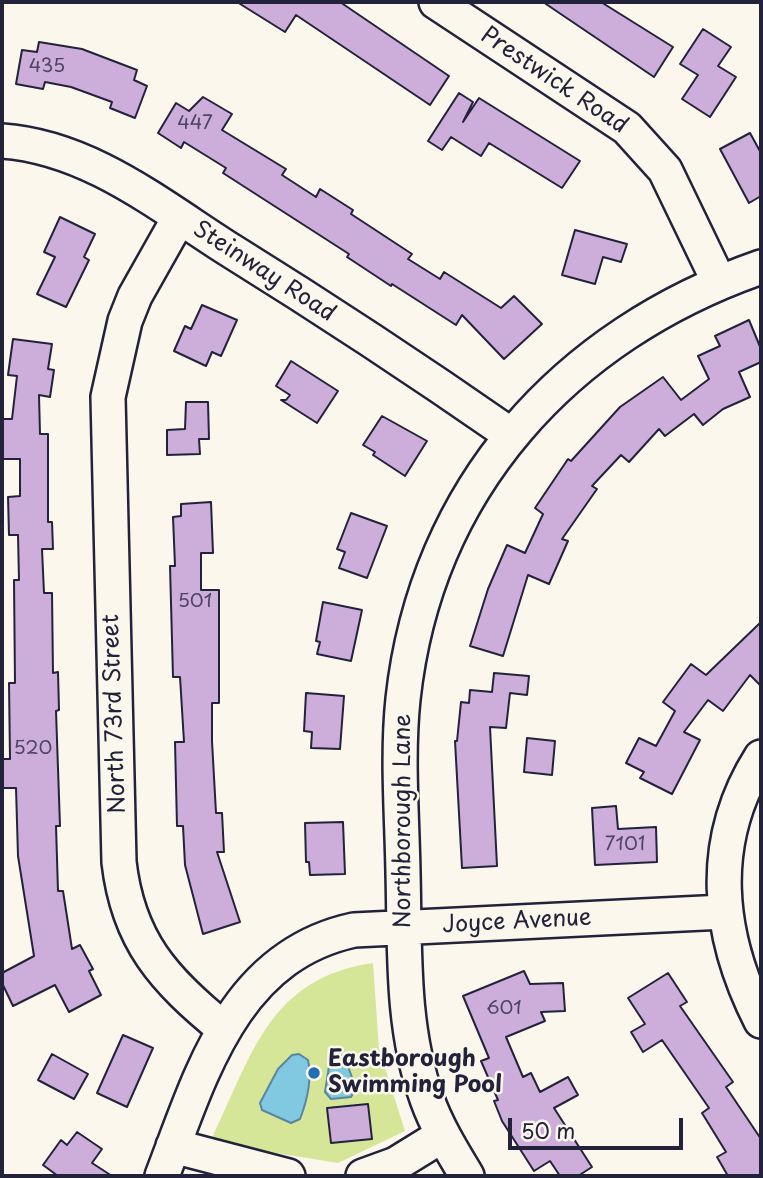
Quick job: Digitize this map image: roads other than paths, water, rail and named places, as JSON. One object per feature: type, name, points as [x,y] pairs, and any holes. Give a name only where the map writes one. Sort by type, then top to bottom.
[{"type":"street","name":"Prestwick Road","points":[[436,2],[613,118],[641,142],[675,187],[719,282]]},
{"type":"street","name":"Steinway Road","points":[[2,141],[37,146],[80,159],[179,218],[511,435]]},
{"type":"street","name":"North 73rd Street","points":[[179,218],[135,296],[119,340],[109,387],[107,428],[119,862],[124,898],[149,951],[169,981],[223,1029]]},
{"type":"street","name":"Northborough Lane","points":[[467,1176],[443,1135],[426,1098],[413,1049],[407,999],[400,745],[404,697],[414,641],[428,588],[452,529],[511,435],[570,375],[627,331],[719,282],[761,267]]},
{"type":"street","points":[[761,757],[734,814],[726,863],[724,912],[735,965],[761,1021]]},
{"type":"street","name":"Joyce Avenue","points":[[223,1029],[248,993],[281,960],[339,933],[404,927],[724,912]]},
{"type":"street","points":[[223,1029],[167,1161],[239,1166],[288,1176]]},
{"type":"street","points":[[363,1176],[396,1164],[443,1135]]},
{"type":"water","points":[[299,1054],[308,1060],[309,1082],[300,1119],[291,1123],[262,1110],[260,1103],[278,1069],[292,1055]]},
{"type":"water","points":[[338,1055],[344,1056],[356,1088],[351,1097],[331,1099],[325,1092],[330,1060]]},
{"type":"place","name":"Eastborough Swimming Pool","points":[[314,1073]]}]
